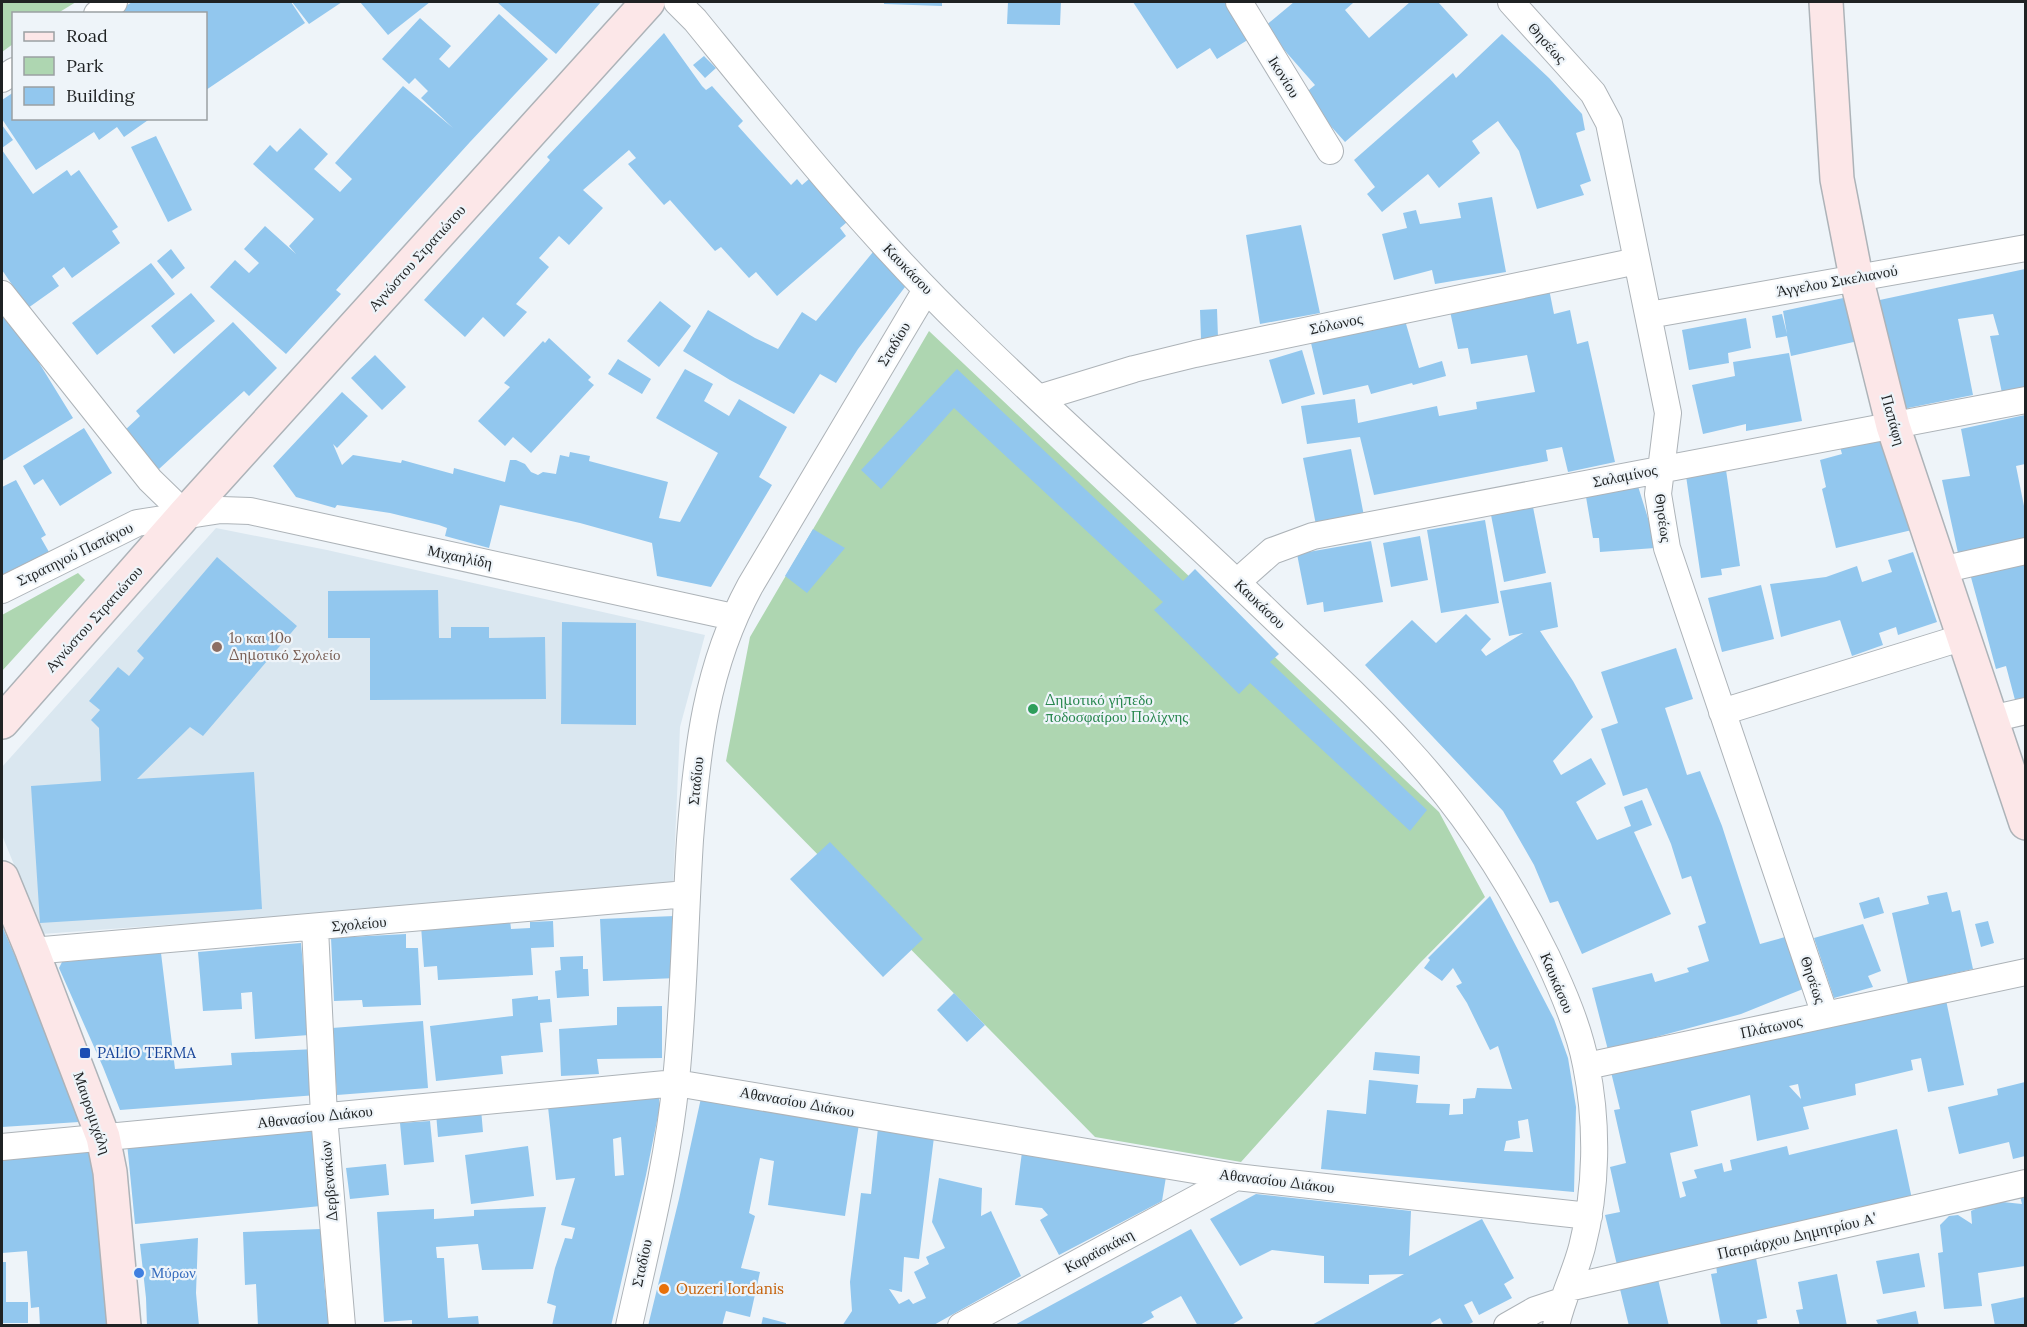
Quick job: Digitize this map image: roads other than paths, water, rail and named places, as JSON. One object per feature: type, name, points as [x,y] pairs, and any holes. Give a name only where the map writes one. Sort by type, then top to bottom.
[{"type":"street","points":[[100,12],[114,2]]},
{"type":"street","name":"Αγνώστου Στρατιώτου","points":[[2,722],[185,514],[648,2]]},
{"type":"street","name":"Καυκάσου","points":[[677,2],[695,20],[856,214],[926,290],[1383,722],[1438,784],[1466,822],[1524,912],[1540,943],[1569,1008],[1587,1066],[1594,1170],[1589,1216],[1582,1250],[1562,1305]]},
{"type":"street","name":"Ικονίου","points":[[1239,2],[1330,151]]},
{"type":"street","name":"Θησέως","points":[[1511,2],[1593,93],[1605,114],[1668,413],[1658,501],[1667,548],[1825,1015]]},
{"type":"street","name":"Παπάφη","points":[[1826,2],[1838,179],[1856,277],[1893,426],[2025,823]]},
{"type":"street","name":"Άγγελου Σικελιανού","points":[[1649,315],[2025,248]]},
{"type":"street","name":"Σόλωνος","points":[[1039,398],[1134,369],[1195,354],[1637,261]]},
{"type":"street","name":"Σταδίου","points":[[629,1326],[668,1146],[676,1083],[694,785],[706,709],[720,652],[733,617],[926,290]]},
{"type":"street","points":[[2,294],[150,480],[185,514]]},
{"type":"street","name":"Σαλαμίνος","points":[[1237,582],[1272,551],[1313,537],[2025,400]]},
{"type":"street","name":"Μιχαηλίδη","points":[[185,514],[221,510],[250,511],[733,617]]},
{"type":"street","name":"Στρατηγού Παπάγου","points":[[2,590],[136,523],[185,514]]},
{"type":"street","points":[[1941,570],[2025,551]]},
{"type":"street","points":[[1722,712],[1964,637]]},
{"type":"street","points":[[1991,719],[2025,711]]},
{"type":"street","name":"Μαυρομιχάλη","points":[[2,878],[104,1137],[110,1172],[124,1326]]},
{"type":"street","name":"Σχολείου","points":[[32,951],[687,894]]},
{"type":"street","name":"Δερβενακίων","points":[[315,928],[324,1116],[342,1326]]},
{"type":"street","name":"Πλάτωνος","points":[[1587,1066],[2025,972]]},
{"type":"street","name":"Αθανασίου Διάκου","points":[[2,1147],[676,1083],[1236,1177],[1589,1216]]},
{"type":"street","name":"Καραϊσκάκη","points":[[961,1326],[1236,1177]]},
{"type":"street","name":"Πατριάρχου Δημητρίου Α'","points":[[1507,1326],[1535,1310],[1562,1305],[2025,1183]]},
{"type":"place","name":"1ο και 10ο Δημοτικό Σχολείο","points":[[217,647]]},
{"type":"place","name":"Δημοτικό γήπεδο ποδοσφαίρου Πολίχνης","points":[[1033,709]]},
{"type":"place","name":"PALIO TERMA","points":[[85,1053]]},
{"type":"place","name":"Μύρων","points":[[139,1273]]},
{"type":"place","name":"Ouzeri Iordanis","points":[[664,1289]]}]
